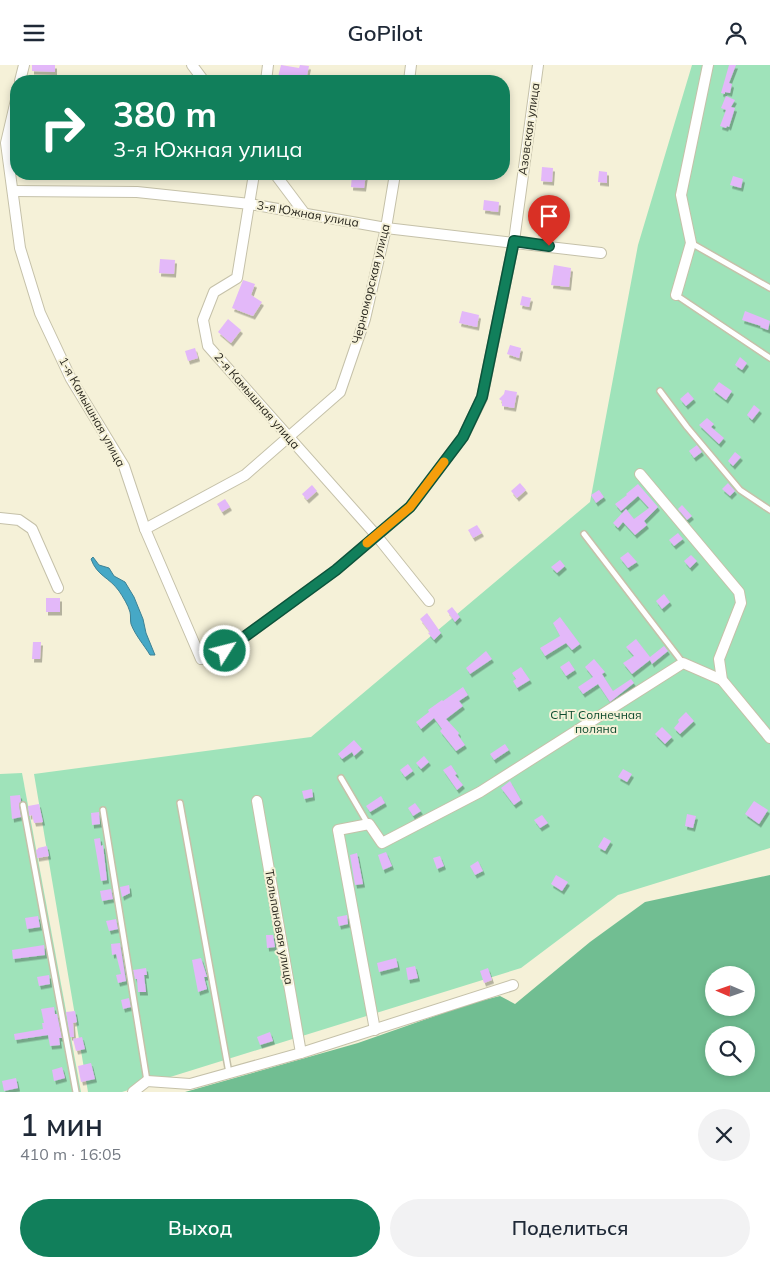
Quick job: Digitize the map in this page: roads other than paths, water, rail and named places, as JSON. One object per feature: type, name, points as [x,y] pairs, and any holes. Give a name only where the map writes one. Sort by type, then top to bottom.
[{"type":"street","name":"Азовская улица","points":[[200,659],[225,651],[336,570],[410,507],[463,437],[482,397],[514,241],[538,65]]},
{"type":"street","points":[[676,295],[691,243],[681,195],[708,65]]},
{"type":"street","name":"1-я Камышная улица","points":[[10,125],[6,143],[10,170]]},
{"type":"street","name":"1-я Камышная улица","points":[[11,180],[20,248],[40,313],[71,379],[124,466],[145,529],[200,659]]},
{"type":"street","name":"2-я Камышная улица","points":[[253,180],[237,278],[214,292],[203,320],[208,346],[376,535],[429,601]]},
{"type":"street","points":[[280,180],[305,214]]},
{"type":"street","name":"Черноморская улица","points":[[145,529],[246,475],[340,392],[365,319],[386,228],[393,180]]},
{"type":"street","name":"3-я Южная улица","points":[[13,191],[137,192],[250,204],[386,228],[514,241],[601,253]]},
{"type":"street","points":[[640,474],[739,592],[741,603],[719,659],[722,680]]},
{"type":"street","points":[[0,518],[19,520],[32,529],[58,588]]},
{"type":"street","points":[[376,1030],[338,829],[369,824],[382,843],[480,792],[683,663],[722,680],[770,738]]},
{"type":"street","name":"Тюльпановая улица","points":[[257,801],[301,1053]]},
{"type":"street","points":[[133,1092],[148,1081],[190,1084],[301,1053],[513,985]]},
{"type":"lane","points":[[691,243],[770,288]]},
{"type":"lane","points":[[676,295],[770,358]]},
{"type":"lane","points":[[660,391],[740,491],[770,510]]},
{"type":"lane","points":[[584,534],[683,663]]},
{"type":"lane","points":[[342,779],[369,824]]},
{"type":"lane","points":[[180,803],[229,1073]]},
{"type":"lane","points":[[23,805],[76,1092]]},
{"type":"lane","points":[[103,810],[148,1081]]},
{"type":"water","points":[[93,557],[99,565],[109,568],[114,576],[125,582],[134,597],[155,655],[150,655],[137,636],[131,624],[130,612],[125,601],[115,586],[96,569],[91,559]]},
{"type":"park label","name":"СНТ Солнечная поляна","points":[[596,722]]}]
